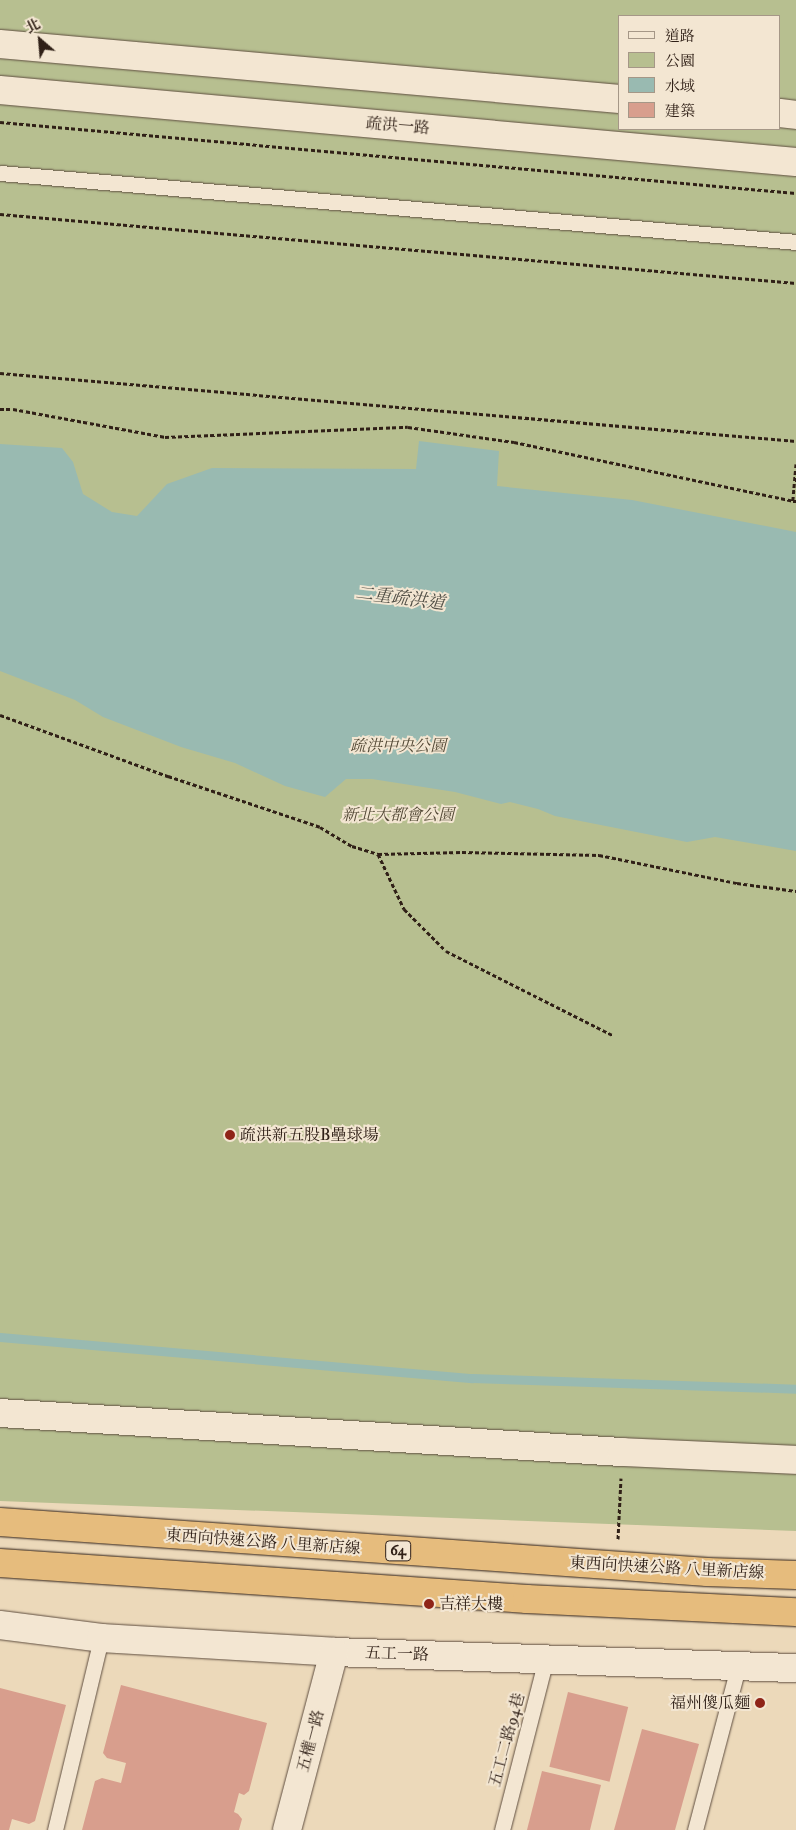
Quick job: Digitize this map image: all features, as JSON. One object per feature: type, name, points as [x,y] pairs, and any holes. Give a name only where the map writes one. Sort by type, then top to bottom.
[{"type":"highway","name":"東西向快速公路 八里新店線","points":[[0,1522],[707,1572],[796,1576]]},
{"type":"highway","points":[[0,1563],[527,1599],[796,1612]]},
{"type":"street","points":[[0,44],[618,99]]},
{"type":"street","name":"疏洪一路","points":[[0,90],[796,162]]},
{"type":"street","points":[[781,114],[796,115]]},
{"type":"street","points":[[0,1413],[622,1452],[796,1460]]},
{"type":"street","name":"五工一路","points":[[0,1625],[101,1638],[334,1652],[739,1664],[796,1668]]},
{"type":"street","name":"五權一路","points":[[288,1830],[334,1652]]},
{"type":"lane","points":[[0,173],[796,242]]},
{"type":"lane","points":[[54,1830],[101,1638]]},
{"type":"lane","name":"五工二路94巷","points":[[502,1830],[546,1659]]},
{"type":"lane","points":[[695,1830],[739,1664]]},
{"type":"path","points":[[0,122],[796,193]]},
{"type":"path","points":[[0,214],[796,283]]},
{"type":"path","points":[[0,373],[796,441]]},
{"type":"path","points":[[0,409],[13,409],[165,437],[408,427],[514,442],[795,501],[796,464]]},
{"type":"path","points":[[0,715],[159,773],[320,827],[352,846],[378,854],[462,852],[599,855],[737,883],[796,891]]},
{"type":"path","points":[[378,854],[404,909],[446,951],[614,1036]]},
{"type":"path","points":[[617,1546],[622,1452]]},
{"type":"green space","name":"疏洪中央公園","points":[[0,0],[796,0],[796,1531],[0,1501]]},
{"type":"water","name":"二重疏洪道","points":[[419,441],[499,451],[497,486],[632,500],[796,532],[796,851],[715,837],[687,842],[555,816],[538,809],[510,802],[501,804],[455,792],[372,779],[346,779],[325,797],[285,786],[235,763],[181,747],[103,717],[75,700],[0,671],[0,444],[62,448],[73,462],[83,494],[112,512],[137,516],[167,484],[212,468],[416,469]]},
{"type":"building","points":[[121,1685],[267,1723],[249,1791],[244,1795],[239,1793],[234,1812],[242,1819],[239,1830],[82,1830],[95,1781],[102,1778],[121,1783],[126,1763],[107,1758],[103,1753]]},
{"type":"building","points":[[0,1688],[66,1705],[35,1821],[29,1824],[12,1819],[9,1830],[0,1830]]},
{"type":"building","points":[[568,1692],[628,1707],[610,1782],[549,1767]]},
{"type":"building","points":[[642,1729],[699,1744],[675,1830],[614,1830]]},
{"type":"building","points":[[542,1771],[601,1785],[590,1830],[527,1830]]},
{"type":"waterway","points":[[0,1337],[472,1378],[796,1389]]},
{"type":"place","name":"疏洪新五股B壘球場","points":[[230,1135]]},
{"type":"place","name":"吉祥大樓","points":[[429,1604]]},
{"type":"place","name":"福州傻瓜麵","points":[[760,1703]]},
{"type":"park label","name":"新北大都會公園","points":[[398,815]]}]
